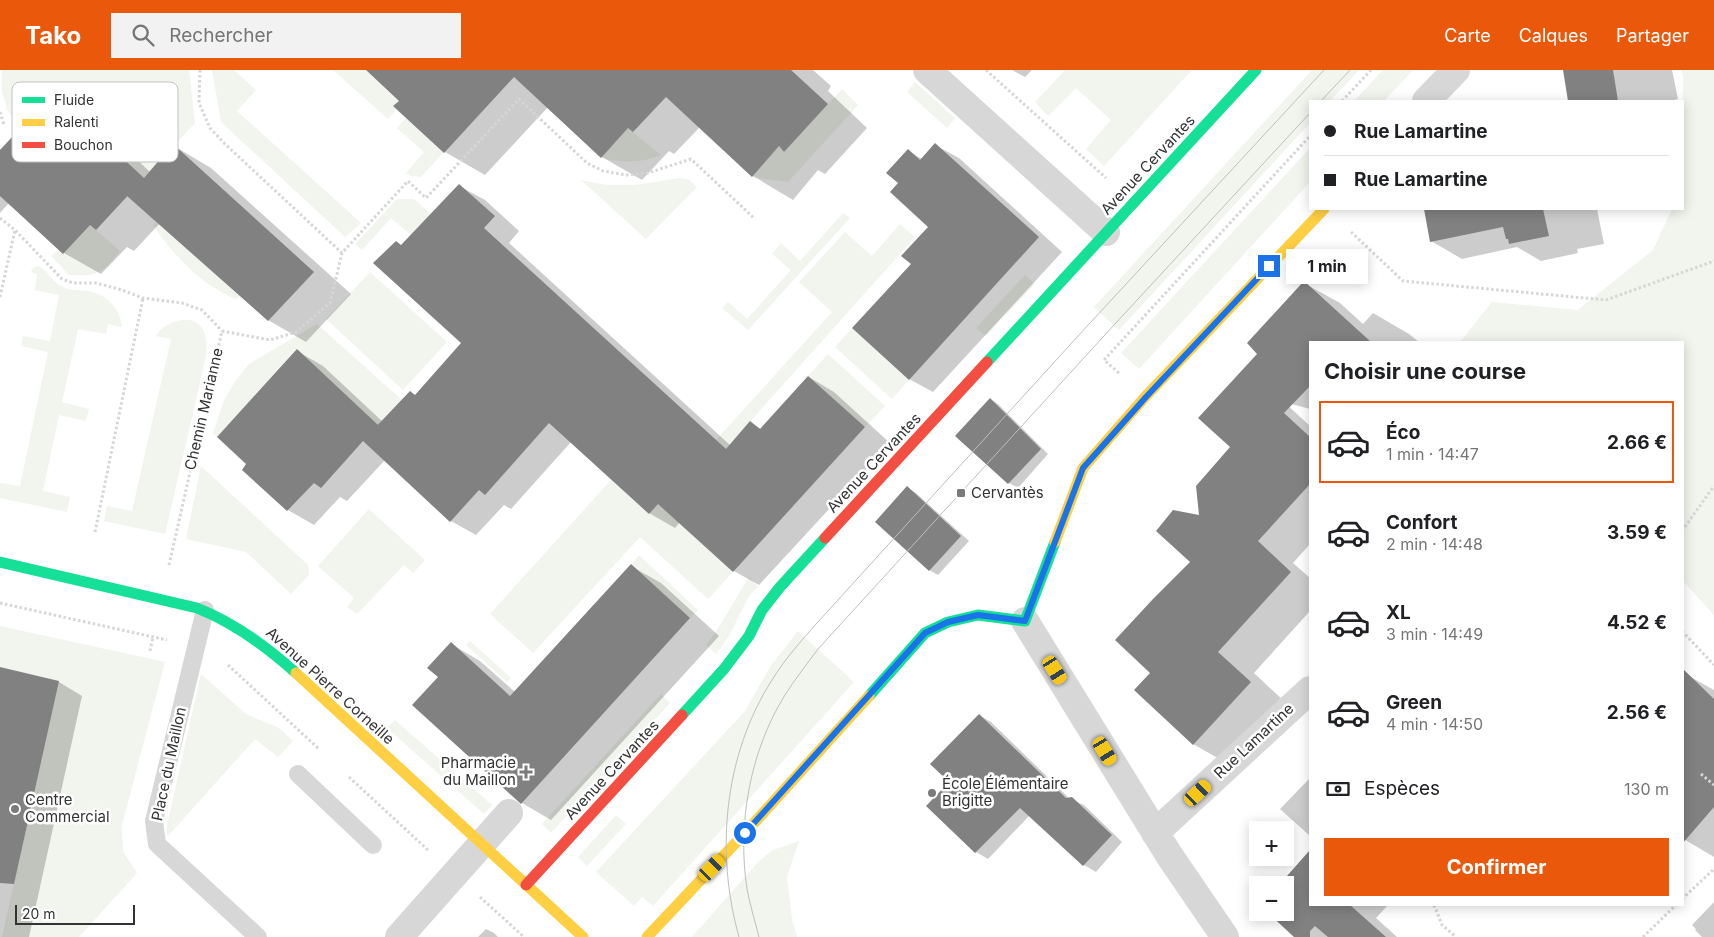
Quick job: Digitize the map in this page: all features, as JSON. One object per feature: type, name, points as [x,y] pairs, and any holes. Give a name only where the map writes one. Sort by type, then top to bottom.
[{"type":"street","points":[[927,70],[1106,232]]},
{"type":"street","name":"Avenue Cervantes","points":[[526,885],[724,670],[749,636],[762,610],[780,587],[1256,70]]},
{"type":"street","points":[[1427,100],[1456,70]]},
{"type":"street","points":[[1025,621],[1083,468],[1146,397],[1323,210]]},
{"type":"street","name":"Avenue Pierre Corneille","points":[[0,562],[205,610],[230,621],[271,650],[583,937]]},
{"type":"street","points":[[647,937],[745,833],[925,633],[948,622],[978,615],[1025,621]]},
{"type":"street","points":[[1025,621],[1155,833],[1225,937]]},
{"type":"street","name":"Rue Lamartine","points":[[1155,833],[1309,691]]},
{"type":"street","points":[[400,937],[509,813]]},
{"type":"lane","name":"Place du Maillon","points":[[205,610],[154,821],[158,844],[258,937]]},
{"type":"lane","points":[[298,774],[373,845]]},
{"type":"path","points":[[200,70],[199,103],[210,128],[342,253],[408,181],[426,198],[519,99],[587,162],[603,171],[626,175],[648,173],[691,159],[755,219]]},
{"type":"path","points":[[986,70],[1106,178]]},
{"type":"path","points":[[1343,100],[1371,70]]},
{"type":"path","points":[[0,112],[4,125]]},
{"type":"path","points":[[1146,397],[1104,360],[1309,137]]},
{"type":"path","points":[[0,218],[15,230],[62,279],[73,283],[96,283],[143,298],[182,303],[202,310],[222,331]]},
{"type":"path","points":[[1348,228],[1403,281],[1606,300],[1714,261]]},
{"type":"path","points":[[0,297],[15,230]]},
{"type":"path","name":"Chemin Marianne","points":[[162,599],[222,331],[270,340],[296,332],[330,303],[342,253]]},
{"type":"path","points":[[95,532],[143,298]]},
{"type":"path","points":[[1684,528],[1714,486]]},
{"type":"path","points":[[0,603],[195,647],[221,660],[326,756]]},
{"type":"path","points":[[1684,633],[1714,665]]},
{"type":"path","points":[[1701,774],[1714,785]]},
{"type":"path","points":[[347,776],[524,937]]},
{"type":"path","points":[[1684,897],[1714,869]]},
{"type":"path","points":[[1434,906],[1442,925],[1456,937]]},
{"type":"path","points":[[1643,937],[1675,906]]},
{"type":"shaded area","points":[[2,70],[189,70],[195,123],[178,141],[178,82],[12,82],[12,116],[8,111],[2,92]]},
{"type":"shaded area","points":[[212,70],[234,70],[256,90],[237,111],[361,223],[345,237],[221,122]]},
{"type":"shaded area","points":[[333,70],[373,70],[370,74],[399,101],[393,106],[397,109],[388,119]]},
{"type":"shaded area","points":[[1065,70],[1192,70],[1104,166],[1086,149],[1111,120],[1076,88],[1048,116],[1035,102]]},
{"type":"shaded area","points":[[1312,70],[1359,70],[1331,100],[1309,100],[1309,124],[1119,330],[1094,307]]},
{"type":"shaded area","points":[[1383,70],[1413,70],[1385,100],[1355,100]]},
{"type":"shaded area","points":[[1681,70],[1714,70],[1714,615],[1684,582],[1684,341],[1461,341],[1492,302],[1578,310],[1653,250],[1672,210],[1684,210],[1683,75]]},
{"type":"shaded area","points":[[915,82],[955,118],[947,128],[907,92]]},
{"type":"shaded area","points":[[842,89],[858,105],[788,182],[752,177],[779,146],[784,152]]},
{"type":"shaded area","points":[[406,118],[444,152],[421,177],[411,176],[406,173],[424,152],[397,128]]},
{"type":"shaded area","points":[[628,128],[661,155],[647,160],[632,161],[601,158]]},
{"type":"shaded area","points":[[1309,149],[1309,183],[1139,369],[1121,353]]},
{"type":"shaded area","points":[[121,162],[159,162],[139,183]]},
{"type":"shaded area","points":[[679,178],[688,179],[697,187],[646,239],[581,180],[606,185],[636,185]]},
{"type":"shaded area","points":[[397,199],[414,199],[431,214],[411,235],[391,218],[362,250],[355,244]]},
{"type":"shaded area","points":[[843,213],[850,218],[748,330],[722,308],[728,302],[747,319],[791,270],[772,254],[781,243],[800,261]]},
{"type":"shaded area","points":[[157,223],[240,296],[236,299],[200,278],[170,248],[153,225]]},
{"type":"shaded area","points":[[900,224],[915,237],[740,433],[683,526],[733,572],[708,599],[640,537],[533,653],[490,614],[611,480],[649,514],[832,312],[799,282],[845,232],[872,256]]},
{"type":"shaded area","points":[[90,225],[120,251],[99,272],[86,275],[69,275],[51,256],[59,249],[63,254]]},
{"type":"shaded area","points":[[38,266],[64,288],[101,295],[115,308],[122,327],[108,324],[106,334],[78,329],[62,402],[89,409],[86,421],[59,415],[43,491],[70,497],[67,512],[0,498],[0,483],[20,486],[48,352],[21,346],[23,336],[50,341],[59,295],[35,290],[37,274],[31,272],[33,268]]},
{"type":"shaded area","points":[[370,272],[447,342],[403,390],[326,319]]},
{"type":"shaded area","points":[[1025,275],[1035,284],[986,336],[976,328]]},
{"type":"shaded area","points":[[181,320],[195,322],[203,330],[206,342],[206,357],[165,534],[104,521],[107,506],[132,511],[171,339],[156,336],[167,325]]},
{"type":"shaded area","points":[[317,324],[402,400],[374,430],[353,402],[303,355],[259,391],[217,437],[213,433],[224,400],[236,380],[249,364]]},
{"type":"shaded area","points":[[852,328],[909,380],[892,399],[835,347]]},
{"type":"shaded area","points":[[828,354],[885,406],[865,427],[808,376]]},
{"type":"shaded area","points":[[201,466],[308,565],[309,575],[291,594],[246,552],[186,539]]},
{"type":"shaded area","points":[[369,509],[425,560],[413,573],[404,565],[357,614],[347,607],[354,598],[318,566]]},
{"type":"shaded area","points":[[639,555],[698,610],[690,618],[631,565]]},
{"type":"shaded area","points":[[749,577],[758,587],[749,596],[729,636],[716,654],[706,645]]},
{"type":"shaded area","points":[[0,626],[165,662],[122,825],[123,851],[137,873],[79,937],[2,937],[59,681],[0,667]]},
{"type":"shaded area","points":[[798,631],[854,682],[653,906],[642,897],[634,906],[596,872],[745,711],[770,667]]},
{"type":"shaded area","points":[[470,641],[511,678],[507,682],[466,645]]},
{"type":"shaded area","points":[[201,674],[246,714],[279,728],[293,741],[278,757],[255,739],[168,836],[166,830]]},
{"type":"shaded area","points":[[661,694],[670,703],[551,833],[542,824]]},
{"type":"shaded area","points":[[395,720],[492,805],[484,814],[387,728]]},
{"type":"shaded area","points":[[616,815],[626,824],[587,866],[578,857]]},
{"type":"shaded area","points":[[799,841],[787,877],[792,919],[797,937],[692,937],[760,860],[773,850]]},
{"type":"building","points":[[366,70],[791,70],[828,104],[784,152],[779,146],[752,177],[666,97],[633,132],[628,128],[601,158],[514,77],[444,153],[393,106],[399,101]]},
{"type":"building","points":[[1563,70],[1613,70],[1618,100],[1568,100]]},
{"type":"building","points":[[12,137],[12,162],[127,162],[144,178],[158,162],[178,162],[178,149],[314,272],[268,321],[127,196],[96,230],[90,225],[63,254],[0,196],[0,150]]},
{"type":"building","points":[[935,143],[1039,237],[909,380],[852,328],[911,264],[901,256],[928,227],[890,192],[898,183],[886,173],[908,149],[920,160]]},
{"type":"building","points":[[459,184],[495,216],[484,228],[726,449],[750,421],[760,429],[808,376],[865,427],[733,572],[658,504],[649,514],[549,423],[485,495],[479,490],[450,522],[363,441],[321,488],[314,483],[287,511],[242,470],[246,464],[217,437],[297,349],[378,425],[410,391],[415,395],[461,343],[373,263],[396,241],[401,245]]},
{"type":"building","points":[[1424,210],[1543,210],[1549,236],[1509,244],[1503,227],[1430,242]]},
{"type":"building","points":[[1304,281],[1370,341],[1309,341],[1309,387],[1284,413],[1309,436],[1309,485],[1258,541],[1291,572],[1218,652],[1251,682],[1193,745],[1134,690],[1150,673],[1115,640],[1190,562],[1156,531],[1173,510],[1199,515],[1196,486],[1230,447],[1198,418],[1257,354],[1247,343]]},
{"type":"building","points":[[990,398],[1041,449],[1008,484],[955,436]]},
{"type":"building","points":[[907,486],[961,536],[929,571],[875,522]]},
{"type":"building","points":[[631,564],[690,618],[521,804],[412,705],[438,677],[427,668],[451,642],[510,696]]},
{"type":"building","name":"Centre Commercial","points":[[0,667],[59,681],[14,884],[0,883]]},
{"type":"building","points":[[1684,670],[1714,699],[1714,807],[1684,842]]},
{"type":"building","points":[[979,714],[1066,798],[1072,797],[1112,835],[1083,866],[1020,808],[975,853],[926,806],[949,782],[930,764]]},
{"type":"building","points":[[1309,851],[1309,906],[1351,906],[1386,937],[1328,937],[1315,926],[1310,931],[1310,937],[1294,937],[1277,921],[1294,921],[1294,876],[1287,876]]},
{"type":"tram line","points":[[739,937],[727,872],[726,838],[729,805],[734,772],[743,740],[756,709],[777,672],[793,650],[817,623],[1078,336],[1324,70]]},
{"type":"tram line","points":[[1322,100],[1350,70]]},
{"type":"tram line","points":[[759,937],[747,889],[744,864],[745,814],[755,764],[763,740],[773,717],[789,689],[818,649],[1309,114]]},
{"type":"traffic: fast","points":[[987,362],[1256,70]]},
{"type":"traffic: fast","points":[[682,715],[724,669],[749,636],[762,610],[780,587],[825,538]]},
{"type":"traffic: fast","points":[[869,696],[925,633],[948,622],[978,615],[1025,621],[1055,542]]},
{"type":"traffic: fast","points":[[0,562],[197,608],[250,636],[296,673]]},
{"type":"traffic: slow","points":[[1055,542],[1083,468],[1145,397],[1323,210]]},
{"type":"traffic: slow","points":[[296,673],[583,937]]},
{"type":"traffic: slow","points":[[647,937],[745,833],[869,696]]},
{"type":"traffic: jam","points":[[825,538],[987,362]]},
{"type":"traffic: jam","points":[[526,885],[682,715]]},
{"type":"place","name":"Cervantès","points":[[961,493]]},
{"type":"place","name":"Pharmacie du Maillon","points":[[526,772]]},
{"type":"place","name":"École Élémentaire Brigitte","points":[[932,793]]},
{"type":"place","name":"Centre Commercial","points":[[15,809]]},
{"type":"route","points":[[745,833],[925,633],[948,622],[978,615],[1025,621],[1083,468],[1146,397],[1269,266]]}]
